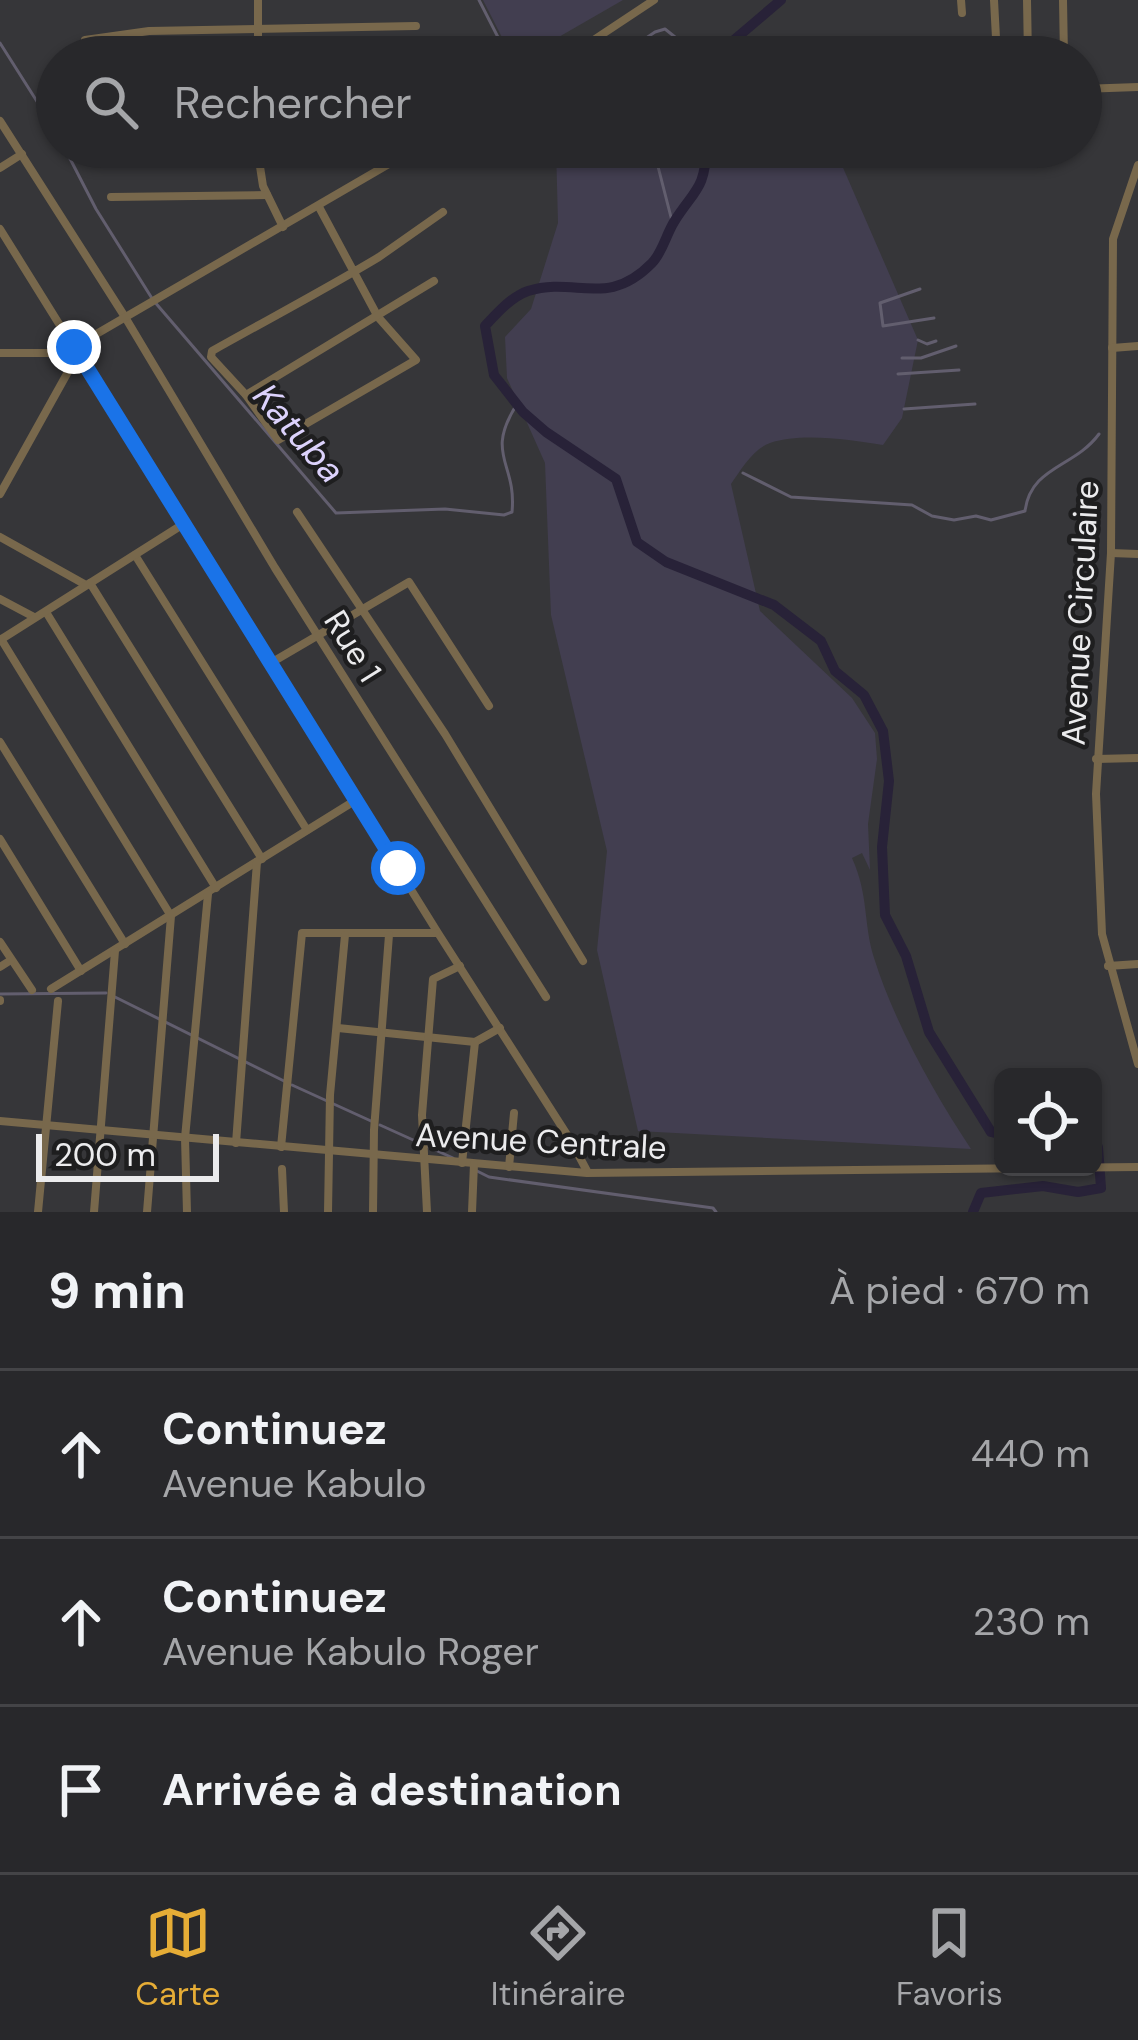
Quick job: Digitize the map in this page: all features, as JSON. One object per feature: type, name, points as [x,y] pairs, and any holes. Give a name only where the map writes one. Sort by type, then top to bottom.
[{"type":"street","points":[[258,0],[258,36]]},
{"type":"street","points":[[600,36],[654,0]]},
{"type":"street","points":[[961,0],[962,13]]},
{"type":"street","points":[[994,0],[996,36]]},
{"type":"street","points":[[1027,0],[1028,36]]},
{"type":"street","points":[[1063,0],[1064,36]]},
{"type":"street","points":[[113,36],[149,31],[416,26]]},
{"type":"street","points":[[1102,88],[1138,87]]},
{"type":"street","name":"Rue 1","points":[[0,121],[547,998]]},
{"type":"street","points":[[0,168],[22,154]]},
{"type":"street","name":"Avenue Circulaire","points":[[1138,167],[1112,239],[1111,553],[1096,759],[1097,887],[1108,966],[1138,1064]]},
{"type":"street","points":[[261,168],[267,195],[284,227]]},
{"type":"street","points":[[0,494],[76,351],[124,316],[383,168]]},
{"type":"street","points":[[111,196],[267,195]]},
{"type":"street","points":[[319,206],[353,272],[378,316],[416,361],[278,440],[211,353],[353,272],[443,212]]},
{"type":"street","points":[[0,229],[587,1173]]},
{"type":"street","points":[[246,395],[434,281]]},
{"type":"street","points":[[1112,348],[1138,346]]},
{"type":"street","points":[[0,353],[76,351]]},
{"type":"street","points":[[297,512],[362,606],[583,961]]},
{"type":"street","points":[[147,1212],[171,916],[0,639],[185,524]]},
{"type":"street","points":[[0,537],[88,584],[260,861],[236,1143]]},
{"type":"street","points":[[1111,553],[1138,554]]},
{"type":"street","points":[[134,554],[308,830]]},
{"type":"street","points":[[269,664],[409,582],[489,706]]},
{"type":"street","points":[[0,599],[34,617]]},
{"type":"street","points":[[46,612],[212,890],[185,1138],[187,1212]]},
{"type":"street","points":[[0,742],[125,944]]},
{"type":"street","points":[[1096,759],[1138,758]]},
{"type":"street","points":[[51,989],[356,800]]},
{"type":"street","points":[[0,839],[81,971]]},
{"type":"street","points":[[280,1148],[302,933],[437,933]]},
{"type":"street","points":[[328,1212],[327,1150],[346,935]]},
{"type":"street","points":[[374,1212],[373,1155],[389,935]]},
{"type":"street","points":[[0,942],[32,990]]},
{"type":"street","points":[[94,1212],[115,951]]},
{"type":"street","points":[[0,967],[10,960]]},
{"type":"street","points":[[1108,966],[1138,964]]},
{"type":"street","points":[[427,1212],[422,1114],[433,979],[460,966]]},
{"type":"street","points":[[38,1212],[58,1001]]},
{"type":"street","points":[[338,1028],[475,1042],[500,1028]]},
{"type":"street","points":[[462,1163],[475,1042]]},
{"type":"street","points":[[509,1167],[514,1113]]},
{"type":"street","name":"Avenue Centrale","points":[[0,1121],[587,1173],[994,1170]]},
{"type":"street","points":[[472,1212],[474,1164]]},
{"type":"street","name":"Avenue Centrale","points":[[1102,1168],[1138,1167]]},
{"type":"street","points":[[282,1169],[284,1212]]},
{"type":"shaded area","points":[[483,0],[623,0],[560,36],[501,36]]},
{"type":"shaded area","points":[[557,168],[843,168],[918,340],[902,418],[883,445],[826,438],[770,443],[748,460],[731,484],[760,611],[852,698],[875,733],[877,759],[868,824],[870,870],[862,853],[852,858],[871,945],[904,1032],[971,1149],[638,1131],[597,950],[607,851],[551,615],[545,463],[507,378],[505,337],[531,309],[558,223]]},
{"type":"waterway","points":[[479,0],[497,36]]},
{"type":"waterway","points":[[739,36],[781,0]]},
{"type":"waterway","points":[[649,36],[665,29],[674,36]]},
{"type":"waterway","name":"Katuba","points":[[0,43],[36,100]]},
{"type":"waterway","name":"Katuba","points":[[75,168],[153,300],[336,513],[512,512],[502,448],[517,404]]},
{"type":"waterway","points":[[658,168],[673,225]]},
{"type":"waterway","points":[[704,168],[698,188],[655,259],[636,277],[606,288],[545,287],[510,301],[485,326],[494,375],[546,432],[616,479],[637,542],[666,562],[774,605],[821,641],[835,671],[864,695],[883,731],[889,781],[882,847],[885,915],[906,956],[929,1032],[994,1133]]},
{"type":"waterway","points":[[920,289],[880,303],[883,326],[934,318]]},
{"type":"waterway","points":[[918,340],[936,341]]},
{"type":"waterway","points":[[902,358],[921,358],[956,346]]},
{"type":"waterway","points":[[898,374],[959,370]]},
{"type":"waterway","points":[[904,409],[975,404]]},
{"type":"waterway","points":[[743,473],[791,497],[912,505],[932,516],[991,520],[1025,511],[1029,496],[1044,476],[1099,434]]},
{"type":"waterway","points":[[0,994],[106,993]]},
{"type":"waterway","points":[[115,997],[284,1081]]},
{"type":"waterway","points":[[292,1085],[371,1121]]},
{"type":"waterway","points":[[380,1125],[453,1158]]},
{"type":"waterway","points":[[477,1171],[489,1177],[716,1212]]},
{"type":"waterway","points":[[973,1212],[981,1193],[1043,1186],[1078,1192],[1101,1188],[1100,1176]]},
{"type":"route","points":[[74,347],[398,868]]}]
